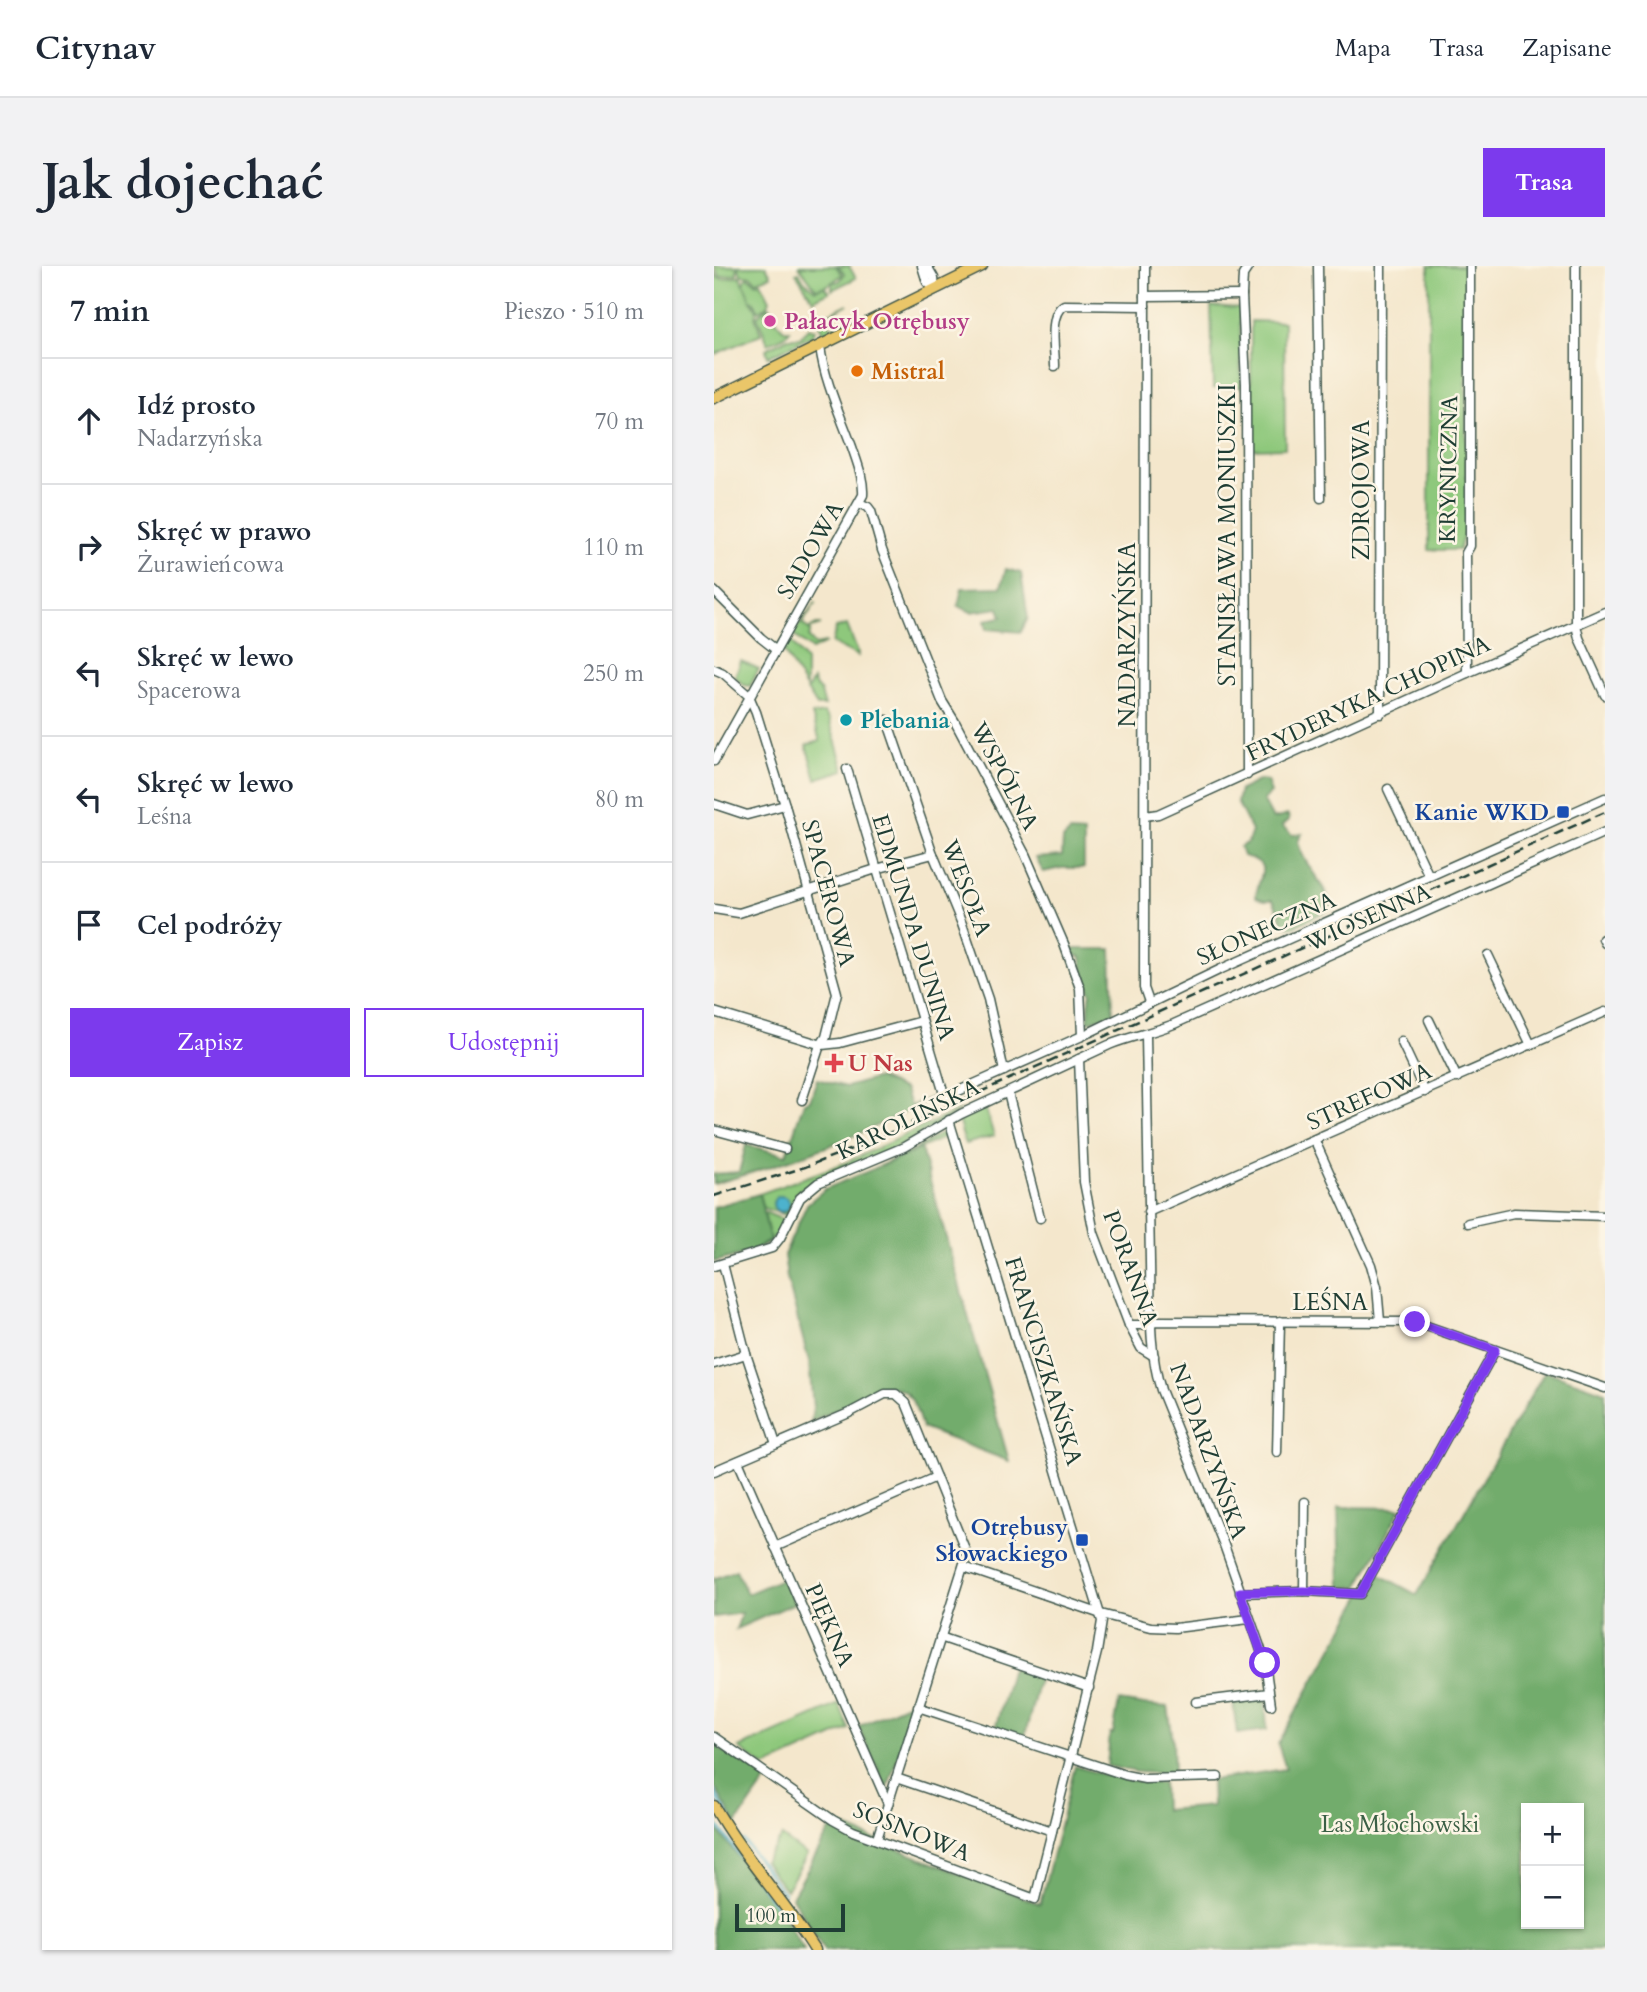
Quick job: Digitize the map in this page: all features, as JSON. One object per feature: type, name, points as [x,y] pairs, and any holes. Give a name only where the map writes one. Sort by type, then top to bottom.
[{"type":"main road","points":[[714,398],[982,266]]},
{"type":"main road","points":[[714,1806],[815,1950]]},
{"type":"street","points":[[925,266],[934,278],[935,289]]},
{"type":"street","name":"NADARZYŃSKA","points":[[1145,266],[1144,988],[1149,1002]]},
{"type":"street","name":"STANISŁAWA MONIUSZKI","points":[[1247,775],[1246,384],[1242,295],[1243,275],[1249,266]]},
{"type":"street","points":[[1318,266],[1321,498]]},
{"type":"street","name":"ZDROJOWA","points":[[1380,714],[1381,266]]},
{"type":"street","name":"KRYNICZNA","points":[[1466,673],[1466,553],[1470,546],[1470,266]]},
{"type":"street","points":[[1576,266],[1576,625],[1579,638],[1605,695]]},
{"type":"street","points":[[1055,366],[1055,317],[1064,305],[1242,295]]},
{"type":"street","name":"SADOWA","points":[[715,756],[859,503],[863,491],[820,346]]},
{"type":"street","name":"WSPÓLNA","points":[[859,503],[870,509],[882,550],[932,679],[1025,854],[1049,907],[1080,988],[1082,1036]]},
{"type":"street","points":[[714,591],[775,649]]},
{"type":"street","name":"FRYDERYKA CHOPINA","points":[[1145,816],[1158,814],[1247,775],[1605,612]]},
{"type":"street","points":[[714,668],[749,696]]},
{"type":"street","name":"SPACEROWA","points":[[749,696],[785,805],[837,993],[802,1100]]},
{"type":"street","name":"WESOŁA","points":[[887,720],[933,854],[962,924],[988,999],[1004,1071]]},
{"type":"street","name":"EDMUNDA DUNINA","points":[[847,769],[946,1097]]},
{"type":"street","points":[[1388,789],[1429,876]]},
{"type":"street","name":"SŁONECZNA","points":[[946,1097],[1082,1036],[1149,1002],[1605,798]]},
{"type":"street","points":[[714,804],[747,815],[785,805]]},
{"type":"street","name":"WIOSENNA","points":[[1146,1035],[1605,832]]},
{"type":"street","points":[[714,909],[739,914],[876,869],[933,854]]},
{"type":"street","points":[[1488,955],[1531,1045]]},
{"type":"street","points":[[714,1012],[822,1045],[840,1044],[922,1021]]},
{"type":"street","name":"STREFOWA","points":[[1148,1212],[1605,1012]]},
{"type":"street","points":[[1429,1020],[1457,1078]]},
{"type":"street","name":"NADARZYŃSKA","points":[[1146,1035],[1148,1212],[1154,1356],[1161,1390],[1265,1663],[1271,1705]]},
{"type":"street","name":"KAROLIŃSKA","points":[[714,1266],[772,1248],[780,1238],[798,1200],[811,1187],[904,1147],[949,1120],[1079,1059],[1132,1036],[1146,1035]]},
{"type":"street","points":[[1401,1041],[1425,1092]]},
{"type":"street","name":"PORANNA","points":[[1079,1059],[1084,1182],[1094,1233],[1129,1325],[1141,1348],[1154,1356]]},
{"type":"street","points":[[1008,1093],[1040,1218]]},
{"type":"street","name":"FRANCISZKAŃSKA","points":[[949,1120],[1101,1614]]},
{"type":"street","points":[[714,1130],[785,1149]]},
{"type":"street","points":[[1315,1141],[1371,1265],[1377,1287],[1380,1321]]},
{"type":"street","points":[[1468,1223],[1514,1213],[1605,1216]]},
{"type":"street","points":[[723,1264],[746,1354],[776,1444]]},
{"type":"street","points":[[1277,1452],[1280,1321]]},
{"type":"street","name":"LEŚNA","points":[[1129,1325],[1151,1322],[1418,1322],[1605,1388]]},
{"type":"street","points":[[1240,1592],[1360,1594],[1495,1350]]},
{"type":"street","points":[[714,1364],[746,1354]]},
{"type":"street","points":[[714,1471],[849,1413],[885,1394],[896,1394],[906,1402],[966,1547],[964,1567],[877,1839]]},
{"type":"street","name":"PIĘKNA","points":[[738,1461],[888,1804]]},
{"type":"street","points":[[775,1547],[936,1477]]},
{"type":"street","points":[[1304,1591],[1305,1502]]},
{"type":"street","points":[[964,1567],[1101,1614],[1155,1628],[1249,1619]]},
{"type":"street","points":[[896,1778],[1052,1831],[1089,1688],[1101,1634],[1101,1614]]},
{"type":"street","points":[[940,1637],[1089,1688]]},
{"type":"street","points":[[1196,1702],[1269,1693]]},
{"type":"street","points":[[918,1707],[1070,1758],[1145,1779],[1218,1777]]},
{"type":"street","name":"SOSNOWA","points":[[714,1737],[832,1820],[863,1836],[1035,1899],[1052,1831]]},
{"type":"green space","points":[[714,266],[737,266],[737,274],[720,277]]},
{"type":"green space","points":[[738,266],[766,266],[771,276],[756,281],[751,276],[741,275]]},
{"type":"green space","points":[[799,266],[836,266],[842,275],[828,285],[816,289]]},
{"type":"green space","points":[[838,266],[849,266],[856,278],[832,290],[832,283],[840,281],[844,274]]},
{"type":"green space","points":[[1429,266],[1466,266],[1466,526],[1459,550],[1429,550]]},
{"type":"green space","points":[[714,272],[718,278],[724,279],[740,276],[744,285],[748,277],[756,283],[761,282],[770,300],[767,306],[759,311],[750,299],[757,310],[755,316],[761,334],[716,354],[714,353]]},
{"type":"green space","points":[[799,272],[804,281],[815,290],[824,287],[829,292],[813,300],[796,273]]},
{"type":"green space","points":[[848,304],[825,317],[831,328],[854,317],[853,323],[828,336],[824,335],[813,313],[818,310],[822,317]]},
{"type":"green space","points":[[769,306],[778,324],[784,330],[790,330],[785,336],[768,344],[757,316]]},
{"type":"green space","points":[[1211,306],[1240,308],[1241,387],[1213,388]]},
{"type":"green space","points":[[1251,321],[1284,322],[1285,448],[1251,449]]},
{"type":"green space","points":[[808,328],[815,330],[812,336],[768,357],[766,349],[788,338],[800,338]]},
{"type":"green space","points":[[1006,569],[1021,573],[1028,618],[1021,632],[987,629],[985,620],[1002,617],[999,608],[971,612],[958,606],[962,588],[1001,587]]},
{"type":"green space","points":[[816,602],[802,624],[809,629],[816,625],[821,625],[811,628],[809,638],[815,645],[826,643],[812,650],[792,634]]},
{"type":"green space","points":[[847,625],[858,656],[832,643],[836,628]]},
{"type":"green space","points":[[789,639],[806,661],[806,688],[783,650]]},
{"type":"green space","points":[[741,661],[759,669],[750,686],[744,685],[735,677]]},
{"type":"green space","points":[[813,680],[820,690],[825,706],[817,706],[807,690]]},
{"type":"green space","points":[[824,713],[829,719],[844,770],[816,779],[806,745],[820,741],[812,715]]},
{"type":"green space","points":[[1260,780],[1267,781],[1271,793],[1263,800],[1273,819],[1288,815],[1289,820],[1282,826],[1292,835],[1302,834],[1298,841],[1300,849],[1333,908],[1293,927],[1285,926],[1273,900],[1256,897],[1262,867],[1253,859],[1243,856],[1240,847],[1248,842],[1252,831],[1237,802],[1240,790]]},
{"type":"green space","points":[[1070,832],[1084,833],[1084,868],[1061,868],[1043,872],[1036,858],[1062,856],[1063,839]]},
{"type":"green space","points":[[1069,949],[1111,949],[1113,1014],[1087,1022],[1091,994],[1081,957],[1069,952]]},
{"type":"green space","points":[[878,1078],[905,1090],[910,1106],[939,1094],[885,1122],[829,1146],[714,1184],[714,1174],[739,1172],[746,1145],[786,1155],[804,1102],[810,1100],[817,1079],[846,1087]]},
{"type":"green space","points":[[985,1107],[994,1136],[965,1144],[958,1119]]},
{"type":"green space","points":[[959,1110],[895,1148],[809,1183],[797,1192],[786,1215],[763,1208],[759,1194],[845,1163]]},
{"type":"green space","points":[[944,1132],[949,1135],[881,1165],[911,1151]]},
{"type":"green space","points":[[921,1149],[1009,1461],[922,1428],[911,1398],[893,1387],[884,1387],[811,1422],[813,1408],[809,1362],[787,1278],[784,1255],[807,1204],[825,1189]]},
{"type":"green space","points":[[759,1194],[770,1240],[752,1252],[714,1262],[714,1207]]},
{"type":"green space","points":[[764,1212],[784,1220],[772,1240],[752,1251],[770,1240]]},
{"type":"green space","name":"Las Młochowski","points":[[1545,1371],[1605,1392],[1605,1950],[824,1950],[792,1897],[834,1823],[1040,1904],[1075,1766],[1118,1778],[1163,1783],[1164,1810],[1212,1806],[1211,1780],[1286,1769],[1278,1744],[1375,1572],[1417,1595]]},
{"type":"green space","points":[[1338,1507],[1401,1508],[1358,1587],[1340,1587]]},
{"type":"green space","points":[[736,1570],[747,1594],[784,1578],[795,1603],[736,1629],[742,1613],[714,1617],[714,1579]]},
{"type":"green space","points":[[1012,1668],[1040,1676],[1024,1739],[995,1729]]},
{"type":"green space","points":[[1265,1698],[1267,1730],[1237,1734],[1233,1702]]},
{"type":"green space","points":[[1119,1701],[1168,1707],[1174,1774],[1137,1772],[1107,1766],[1110,1734],[1113,1734]]},
{"type":"green space","points":[[909,1703],[914,1708],[887,1789],[858,1726]]},
{"type":"green space","points":[[839,1704],[849,1729],[765,1767],[739,1748]]},
{"type":"green space","points":[[714,1745],[768,1778],[736,1824],[714,1786]]},
{"type":"green space","points":[[714,1825],[782,1914],[804,1950],[714,1950]]},
{"type":"green space","points":[[782,1837],[807,1855],[786,1890],[764,1862]]},
{"type":"water","points":[[781,1196],[787,1198],[787,1210],[781,1212],[775,1210],[773,1204],[775,1198]]},
{"type":"waterway","points":[[714,1792],[738,1833]]},
{"type":"waterway","points":[[714,1820],[777,1907]]},
{"type":"waterway","points":[[744,1841],[784,1894]]},
{"type":"railway","points":[[714,1196],[805,1167],[862,1145],[1605,812]]},
{"type":"place","name":"Pałacyk Otrębusy","points":[[770,321]]},
{"type":"place","name":"Mistral","points":[[857,371]]},
{"type":"place","name":"Plebania","points":[[846,720]]},
{"type":"place","name":"Kanie WKD","points":[[1563,812]]},
{"type":"place","name":"U Nas","points":[[834,1063]]},
{"type":"place","name":"Otrębusy Słowackiego","points":[[1082,1540]]},
{"type":"route","points":[[1265,1663],[1240,1592],[1360,1594],[1495,1350],[1415,1322]]}]
